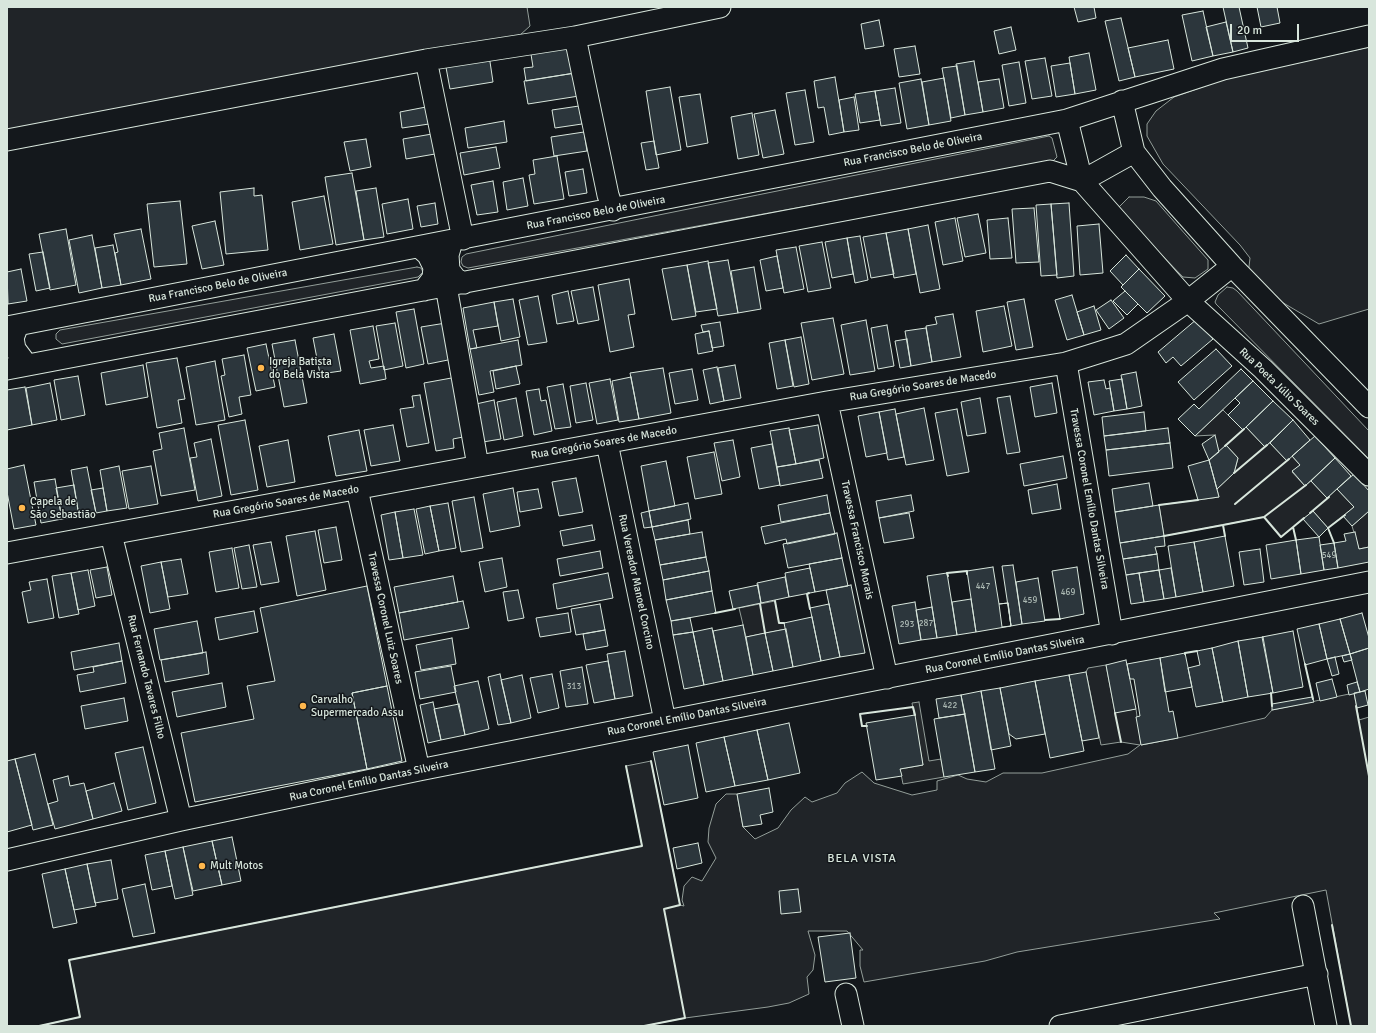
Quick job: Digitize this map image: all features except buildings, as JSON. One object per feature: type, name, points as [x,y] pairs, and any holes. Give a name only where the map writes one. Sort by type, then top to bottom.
[{"type":"street","points":[[7,140],[426,60],[575,37],[720,7]]},
{"type":"street","name":"Rua Francisco Belo de Oliveira","points":[[27,365],[15,348],[12,326],[613,210],[1067,120],[1222,68],[1369,36]]},
{"type":"street","points":[[575,37],[608,195],[613,210]]},
{"type":"street","points":[[426,60],[457,240],[448,260],[450,270],[456,279],[455,284],[478,466]]},
{"type":"street","points":[[1122,101],[1134,152],[1162,188],[1232,266],[1369,407]]},
{"type":"street","name":"Rua Poeta Júlio Soares","points":[[1067,120],[1082,181],[1188,301],[1263,370],[1369,475]]},
{"type":"street","points":[[7,369],[1050,171],[1082,181],[1134,152]]},
{"type":"street","points":[[419,247],[428,255],[434,267],[433,278],[424,290]]},
{"type":"street","points":[[1188,301],[1232,266]]},
{"type":"street","name":"Rua Gregório Soares de Macedo","points":[[7,553],[827,402],[1066,363],[1126,344],[1188,301]]},
{"type":"street","name":"Travessa Coronel Emílio Dantas Silveira","points":[[1066,363],[1112,634]]},
{"type":"street","name":"Travessa Francisco Morais","points":[[827,402],[887,678]]},
{"type":"street","name":"Rua Vereador Manoel Corcino","points":[[607,442],[665,721]]},
{"type":"street","name":"Travessa Coronel Luiz Soares","points":[[357,488],[419,770]]},
{"type":"street","name":"Rua Fernando Tavares Filho","points":[[111,534],[181,820]]},
{"type":"street","name":"Rua Coronel Emílio Dantas Silveira","points":[[7,860],[181,820],[419,770],[1369,582]]},
{"type":"street","points":[[1303,906],[1326,1026]]},
{"type":"street","points":[[1060,1026],[1317,974]]},
{"type":"street","points":[[846,994],[852,1026]]},
{"type":"shaded area","points":[[7,7],[527,7],[530,26],[520,35],[7,134]]},
{"type":"shaded area","points":[[1369,47],[1369,309],[1319,324],[1280,301],[1248,275],[1250,258],[1240,245],[1163,164],[1147,136],[1147,124],[1156,111],[1174,97],[1225,79]]},
{"type":"shaded area","points":[[1049,136],[1052,138],[1057,157],[1053,161],[468,268],[463,266],[461,262],[462,257],[466,254]]},
{"type":"shaded area","points":[[1129,197],[1144,197],[1156,201],[1208,260],[1208,269],[1195,278],[1183,277],[1121,213],[1119,207]]},
{"type":"shaded area","points":[[417,267],[421,268],[423,272],[418,277],[62,344],[56,339],[56,334],[60,330]]},
{"type":"shaded area","points":[[1227,287],[1233,288],[1237,291],[1369,431],[1369,459],[1216,304],[1215,302],[1218,295]]},
{"type":"shaded area","points":[[1223,410],[1243,430],[1246,427],[1265,447],[1270,443],[1287,461],[1292,456],[1300,465],[1292,472],[1305,486],[1311,481],[1327,498],[1337,489],[1354,507],[1328,528],[1313,511],[1281,537],[1264,517],[1164,536],[1159,505],[1219,497],[1217,489],[1234,473],[1238,458],[1226,445],[1219,452],[1214,435],[1195,436]]},
{"type":"shaded area","points":[[1369,511],[1369,547],[1359,549],[1352,526]]},
{"type":"shaded area","points":[[775,601],[779,623],[784,623],[786,629],[746,637],[739,608]]},
{"type":"shaded area","points":[[1106,665],[1115,712],[1136,709],[1141,745],[1265,718],[1272,710],[1354,693],[1359,720],[1369,717],[1369,1026],[1351,1026],[1326,890],[1214,913],[1220,919],[1017,952],[985,961],[864,982],[860,966],[860,950],[863,950],[847,931],[808,931],[815,955],[813,970],[807,977],[809,994],[789,1003],[685,1018],[644,1026],[39,1026],[80,1017],[69,960],[642,846],[626,766],[651,761],[680,905],[684,906],[682,900],[684,886],[692,877],[702,881],[716,858],[708,842],[709,828],[716,804],[726,794],[737,794],[743,827],[755,839],[778,828],[791,810],[805,797],[812,802],[837,793],[845,783],[862,772],[874,783],[912,795],[937,790],[937,781],[958,775],[967,779],[986,782],[1003,773],[1042,773],[1128,754],[1140,745],[1121,742],[1101,745],[1086,672],[1088,668]]},
{"type":"shaded area","points":[[919,702],[929,761],[941,759],[944,777],[903,784],[900,769],[923,765],[912,703]]},
{"type":"wall","points":[[1225,446],[1244,429]]},
{"type":"wall","points":[[1234,473],[1267,445]]},
{"type":"wall","points":[[1235,504],[1289,459]]},
{"type":"wall","points":[[1223,525],[1264,517],[1306,485]]},
{"type":"wall","points":[[1310,513],[1329,497]]},
{"type":"wall","points":[[1159,505],[1198,500]]},
{"type":"wall","points":[[1334,543],[1328,528],[1345,515]]},
{"type":"wall","points":[[1264,517],[1281,537],[1304,518]]},
{"type":"wall","points":[[1164,536],[1223,525],[1225,536]]},
{"type":"wall","points":[[1293,527],[1296,540]]},
{"type":"wall","points":[[948,576],[947,573],[967,571],[967,574]]},
{"type":"wall","points":[[809,593],[807,594],[810,609]]},
{"type":"wall","points":[[775,601],[779,623],[784,623]]},
{"type":"wall","points":[[760,604],[765,633]]},
{"type":"wall","points":[[715,613],[735,609]]},
{"type":"wall","points":[[1045,620],[1060,619]]},
{"type":"wall","points":[[1185,654],[1197,651]]},
{"type":"wall","points":[[1305,664],[1313,699]]},
{"type":"wall","points":[[1271,693],[1272,706]]},
{"type":"wall","points":[[1356,706],[1369,776]]},
{"type":"wall","points":[[867,726],[862,726],[860,714],[913,707],[915,715]]},
{"type":"wall","points":[[1115,713],[1121,742]]},
{"type":"wall","points":[[644,1026],[685,1018],[664,909],[680,905],[651,761]]},
{"type":"wall","points":[[39,1026],[80,1017],[69,960],[642,846],[626,766]]},
{"type":"wall","points":[[1332,925],[1351,1026]]},
{"type":"place","name":"Igreja Batista do Bela Vista","points":[[261,368]]},
{"type":"place","name":"Capela de São Sebastião","points":[[22,508]]},
{"type":"place","name":"Carvalho Supermercado Assu","points":[[303,706]]},
{"type":"place","name":"Mult Motos","points":[[202,866]]},
{"type":"district","name":"BELA VISTA","points":[[862,859]]}]
